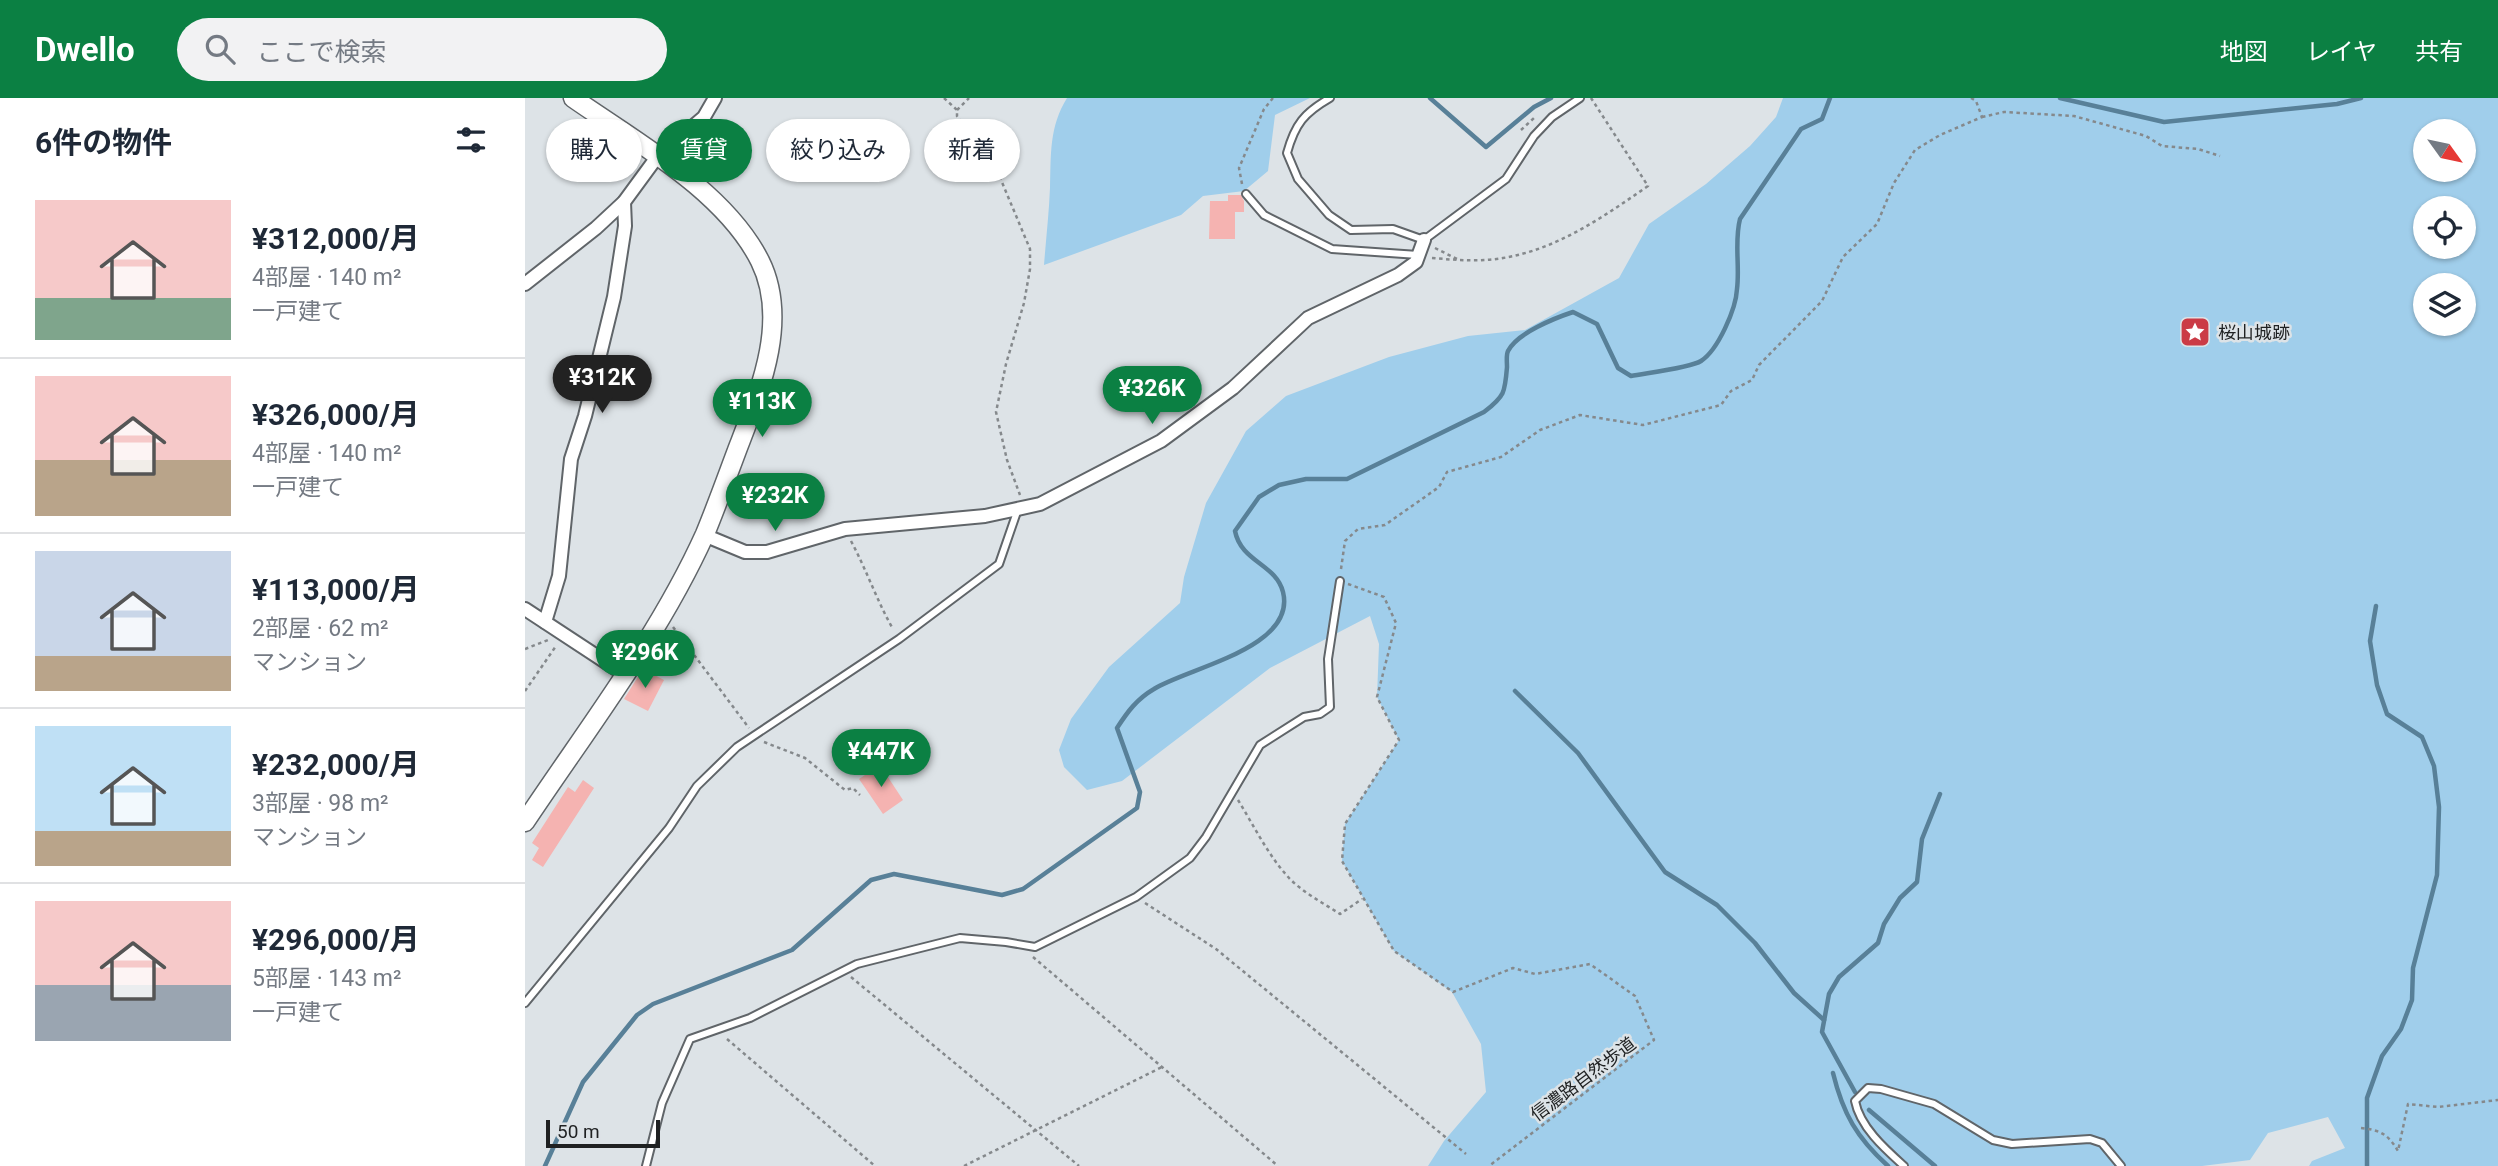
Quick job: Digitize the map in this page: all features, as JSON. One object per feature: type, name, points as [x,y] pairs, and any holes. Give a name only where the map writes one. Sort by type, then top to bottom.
[{"type":"street","points":[[573,98],[656,156]]},
{"type":"street","points":[[702,119],[715,98]]},
{"type":"street","points":[[525,284],[596,229],[624,202],[656,158]]},
{"type":"street","points":[[525,822],[624,674],[661,614],[704,535],[764,376],[774,313],[761,262],[738,226],[691,182]]},
{"type":"street","points":[[545,622],[559,576],[571,459],[585,416],[614,297],[625,226],[624,202]]},
{"type":"street","points":[[704,535],[745,552],[767,552],[845,529],[985,516],[1040,504],[1161,441],[1233,388],[1308,318],[1398,275],[1417,258],[1424,240]]},
{"type":"street","points":[[525,609],[624,674]]},
{"type":"lane","points":[[1330,98],[1314,108],[1294,129],[1287,153],[1299,179],[1329,215],[1351,230],[1393,229],[1424,240],[1506,179],[1534,136],[1552,117],[1580,98]]},
{"type":"lane","points":[[1246,194],[1264,215],[1332,249],[1417,258]]},
{"type":"lane","points":[[525,1003],[669,828],[697,786],[737,747],[899,639],[999,564],[1021,508]]},
{"type":"lane","points":[[646,1166],[662,1104],[690,1039],[750,1018],[857,964],[960,938],[1035,947],[1136,897],[1190,858],[1206,837],[1260,745],[1304,717],[1320,714],[1330,706],[1328,659],[1340,581]]},
{"type":"lane","points":[[1904,1166],[1886,1150],[1857,1113],[1855,1101],[1868,1088],[1881,1088],[1934,1104],[1993,1140],[2013,1144],[2090,1139],[2102,1143],[2121,1166]]},
{"type":"path","points":[[944,98],[957,110]]},
{"type":"path","points":[[968,98],[957,110],[957,116],[996,169],[1030,249],[1030,269],[1024,303],[1006,364],[996,412],[1021,508]]},
{"type":"path","points":[[1246,194],[1239,168],[1264,109],[1273,98]]},
{"type":"path","points":[[1417,258],[1463,261],[1501,259],[1533,252],[1590,226],[1648,186],[1591,98]]},
{"type":"path","points":[[1972,98],[1976,101],[1982,117]]},
{"type":"path","points":[[1340,581],[1345,541],[1358,529],[1385,525],[1439,487],[1447,472],[1501,457],[1541,430],[1580,415],[1643,425],[1721,405],[1731,391],[1752,380],[1759,365],[1822,301],[1843,257],[1877,224],[1894,183],[1915,149],[1940,135],[1982,117],[2004,112],[2074,116],[2146,136],[2162,146],[2197,149],[2220,156]]},
{"type":"path","points":[[1424,240],[1440,252],[1463,261]]},
{"type":"path","points":[[845,529],[877,591],[877,600],[899,639]]},
{"type":"path","name":"信濃路自然歩道","points":[[1340,581],[1384,597],[1396,623],[1377,697],[1399,740],[1345,824],[1342,861],[1394,951],[1453,992],[1513,968],[1535,974],[1590,964],[1635,996],[1654,1040],[1489,1166]]},
{"type":"path","points":[[661,614],[693,651],[755,736],[768,745],[805,758],[845,790],[853,788],[860,795]]},
{"type":"path","points":[[525,649],[564,634]]},
{"type":"path","points":[[525,691],[564,634]]},
{"type":"path","points":[[1233,792],[1274,857],[1301,889],[1340,914],[1363,898]]},
{"type":"path","points":[[1136,897],[1216,949],[1466,1154]]},
{"type":"path","points":[[1026,945],[1034,959],[1277,1166]]},
{"type":"path","points":[[843,971],[1079,1166]]},
{"type":"path","points":[[716,1030],[875,1166]]},
{"type":"path","points":[[964,1166],[1162,1067]]},
{"type":"path","points":[[2361,1128],[2381,1131],[2391,1139],[2398,1151],[2408,1104],[2438,1107],[2498,1100]]},
{"type":"shaded area","points":[[1067,98],[1310,98],[1275,115],[1268,171],[1244,191],[1203,196],[1181,215],[1044,265],[1052,142],[1057,120]]},
{"type":"shaded area","points":[[1783,98],[2498,98],[2498,1166],[2309,1166],[2312,1161],[2345,1148],[2328,1117],[2268,1133],[2250,1160],[2202,1166],[1428,1166],[1444,1141],[1486,1092],[1481,1044],[1452,992],[1394,951],[1342,861],[1345,824],[1399,740],[1377,697],[1379,644],[1370,616],[1270,668],[1122,781],[1087,790],[1064,767],[1059,750],[1071,719],[1109,667],[1180,603],[1184,577],[1206,503],[1246,431],[1286,396],[1389,357],[1468,336],[1525,330],[1619,278],[1649,224],[1706,184],[1750,146],[1776,117]]},
{"type":"building","points":[[1228,195],[1241,195],[1244,201],[1244,212],[1235,212],[1235,239],[1209,239],[1210,201],[1228,201]]},
{"type":"building","points":[[643,669],[664,680],[648,711],[624,699]]},
{"type":"building","points":[[880,765],[903,800],[883,814],[859,779]]},
{"type":"building","points":[[583,780],[594,788],[543,867],[532,860],[539,848],[532,843],[568,787],[575,792]]},
{"type":"waterway","points":[[1430,98],[1486,147],[1534,107],[1551,98]]},
{"type":"waterway","points":[[545,1166],[583,1082],[637,1015],[653,1004],[792,950],[871,880],[894,874],[1002,895],[1023,889],[1137,808],[1140,792],[1117,728],[1125,716],[1138,701],[1154,689],[1236,654],[1257,642],[1273,628],[1283,611],[1283,592],[1279,583],[1244,550],[1235,531],[1259,497],[1279,485],[1306,479],[1347,479],[1484,412],[1503,393],[1507,353],[1513,344],[1537,327],[1573,312],[1597,324],[1618,368],[1631,376],[1701,361],[1720,339],[1736,297],[1737,236],[1740,219],[1801,129],[1822,119],[1830,98]]},
{"type":"waterway","points":[[2060,98],[2164,122],[2337,104],[2361,98]]},
{"type":"waterway","points":[[2367,1166],[2367,1098],[2382,1056],[2401,1029],[2412,1000],[2413,968],[2437,875],[2439,807],[2434,766],[2422,737],[2387,714],[2377,685],[2370,641],[2376,606]]},
{"type":"waterway","points":[[1515,691],[1578,753],[1665,872],[1717,905],[1755,943],[1794,993],[1824,1020]]},
{"type":"waterway","points":[[1855,1092],[1822,1032],[1829,994],[1839,977],[1878,943],[1884,924],[1900,898],[1917,882],[1922,839],[1940,794]]},
{"type":"waterway","points":[[1833,1073],[1841,1101],[1853,1124],[1888,1166]]},
{"type":"waterway","points":[[1869,1110],[1935,1166]]},
{"type":"place","name":"桜山城跡","points":[[2195,332]]}]
